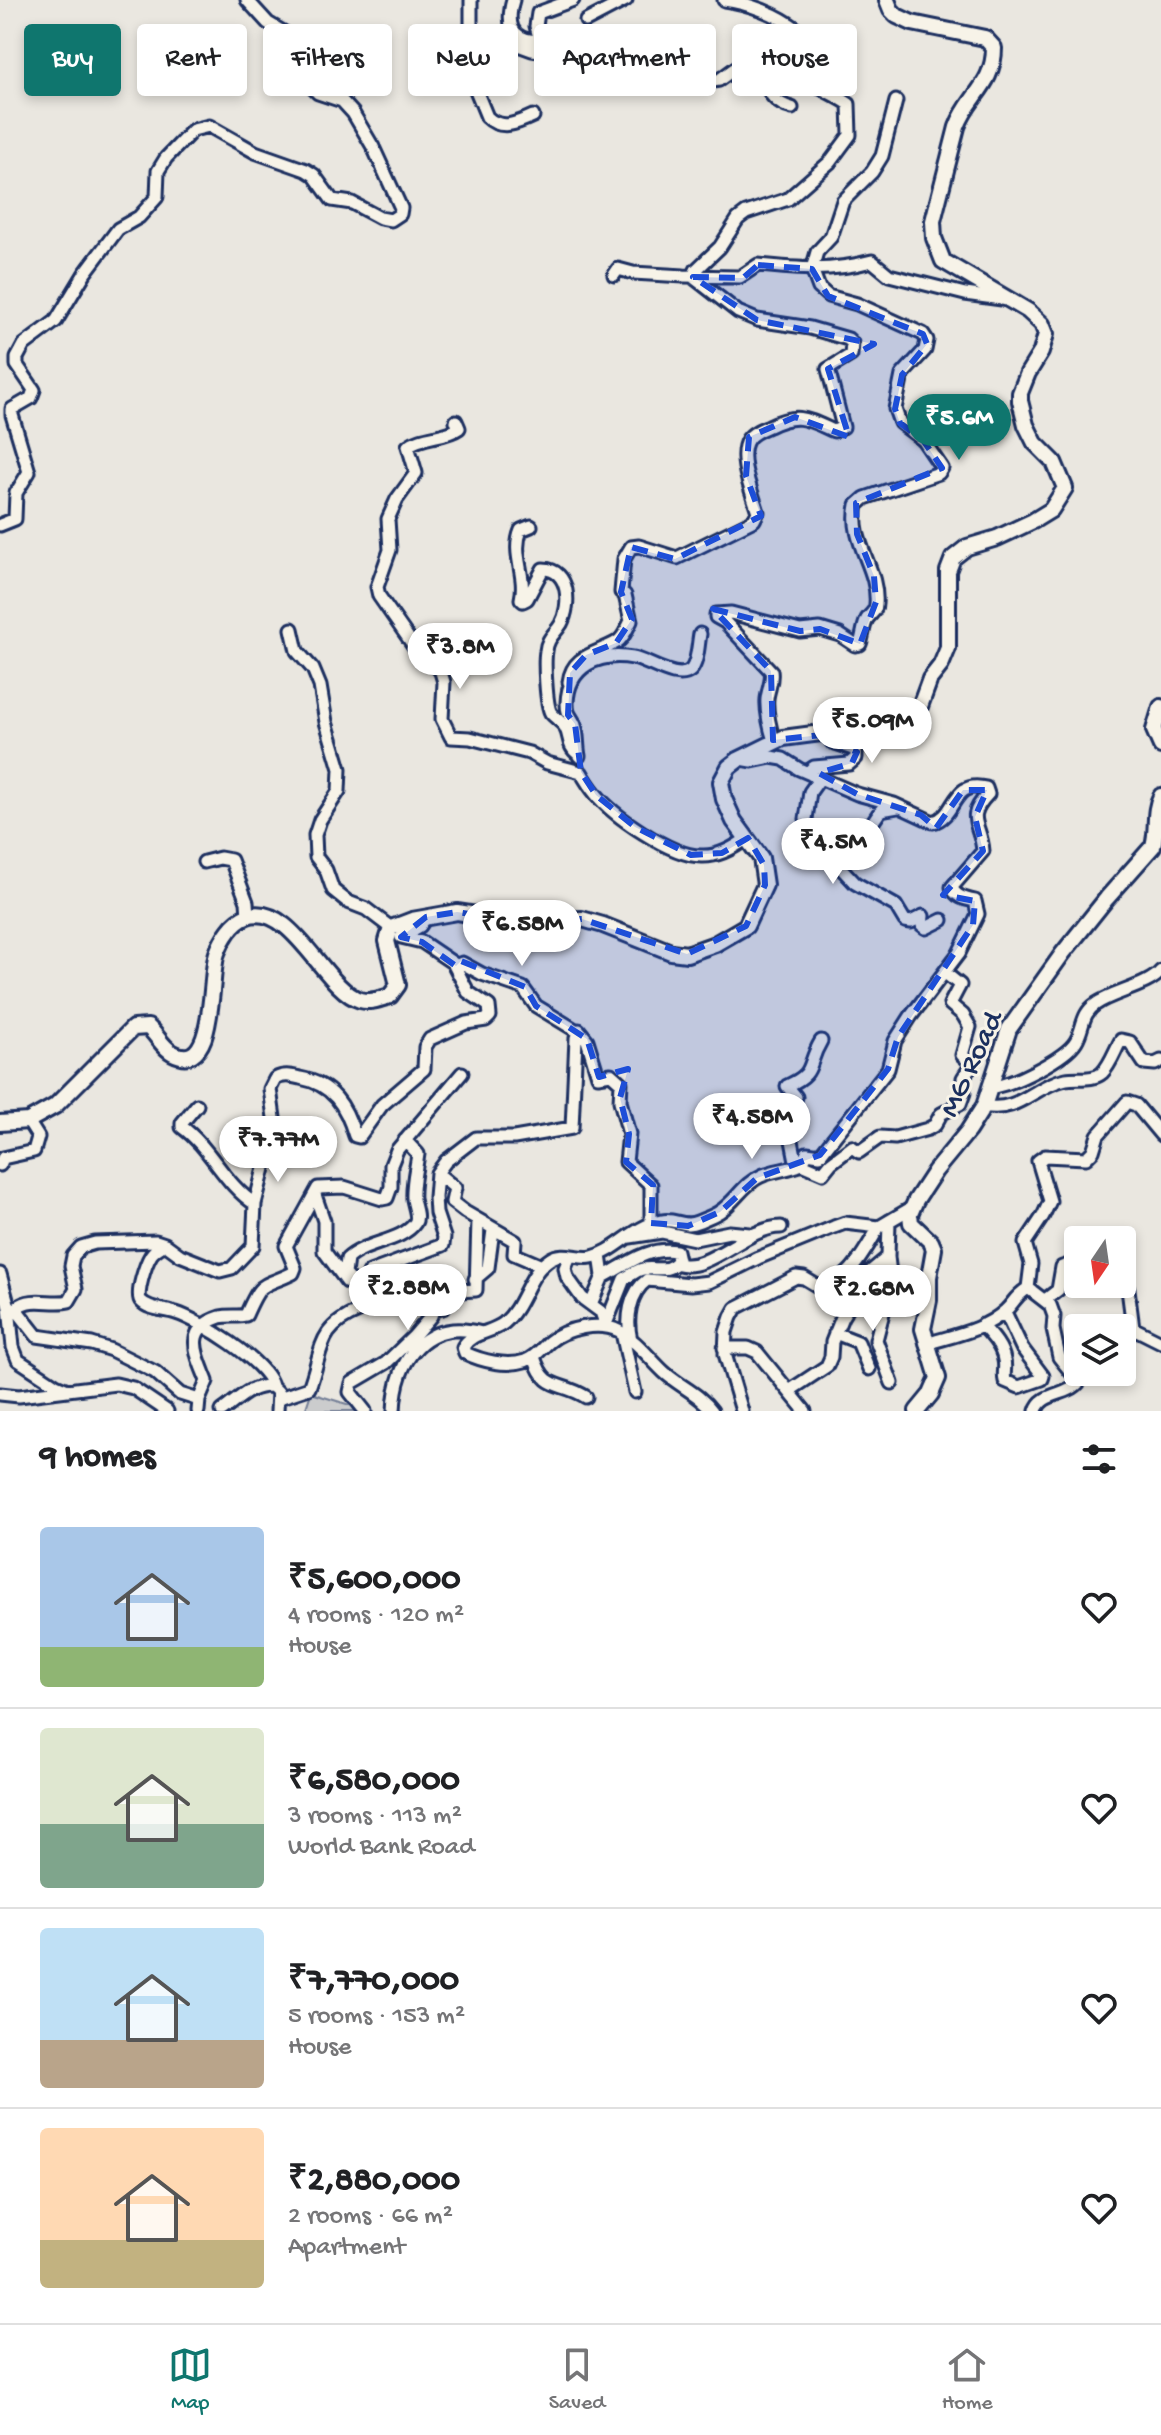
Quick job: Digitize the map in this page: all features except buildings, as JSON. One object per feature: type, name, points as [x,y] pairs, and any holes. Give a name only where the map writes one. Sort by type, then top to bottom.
[{"type":"main road","points":[[0,1123],[28,1121],[55,1106],[133,1028],[148,1027],[174,1054],[188,1057],[199,1050],[211,999],[216,955],[225,935],[248,916],[261,915],[279,922],[350,995],[368,1001],[390,996],[398,985],[387,941],[391,928],[426,917],[457,912],[521,922],[582,919],[663,950],[687,954],[735,934],[746,926],[757,906],[765,885],[765,874],[761,858],[734,821],[721,788],[724,774],[740,758],[774,741],[793,736],[874,733],[886,730],[919,709],[930,679],[941,665],[948,648],[948,571],[953,558],[967,547],[997,538],[1051,510],[1065,488],[1054,462],[1035,443],[1026,425],[1020,401],[1028,373],[1041,352],[1046,334],[1042,324],[1028,311],[943,261],[934,238],[933,221],[957,127],[990,75],[994,48],[985,38],[904,19],[891,10],[887,0]]},
{"type":"main road","points":[[1161,707],[1154,730],[1161,746]]},
{"type":"main road","name":"MG Road","points":[[913,1207],[935,1171],[984,1106],[1009,1029],[1107,898],[1153,846],[1156,836],[1155,807],[1161,796]]},
{"type":"main road","points":[[913,1207],[911,1223],[934,1249],[923,1329],[938,1371],[931,1394],[917,1411]]},
{"type":"street","points":[[0,525],[15,519],[16,493],[29,472],[12,415],[12,409],[31,398],[34,390],[17,365],[20,351],[56,321],[85,273],[118,229],[139,217],[157,197],[160,167],[193,130],[209,126],[255,152],[306,170],[314,175],[332,200],[352,203],[380,218],[391,220],[400,214],[401,208],[358,120],[342,101],[318,93],[310,85],[307,73],[310,48],[268,23],[247,0]]},
{"type":"street","points":[[471,0],[471,25],[464,61],[487,117],[492,122],[506,125],[533,116]]},
{"type":"street","points":[[510,24],[513,0]]},
{"type":"street","points":[[518,35],[524,40],[535,41],[539,37],[536,26],[538,13],[573,0]]},
{"type":"street","points":[[586,21],[626,0]]},
{"type":"street","points":[[693,277],[696,270],[720,247],[738,219],[794,195],[830,162],[847,140],[850,130],[849,104],[818,88],[805,72],[800,60],[798,30],[749,6],[719,0]]},
{"type":"street","points":[[518,41],[521,46],[532,50],[597,58],[647,59],[713,81],[750,62],[757,67],[772,97],[792,108]]},
{"type":"street","points":[[774,741],[767,710],[771,671],[716,614],[737,615],[800,631],[820,629],[840,635],[855,645],[860,644],[867,618],[874,612],[876,602],[873,572],[857,534],[857,505],[865,498],[939,473],[942,468],[923,440],[900,423],[895,409],[902,375],[925,350],[927,340],[923,334],[857,304],[828,296],[819,288],[812,269],[817,252],[831,237],[843,201],[872,172],[882,156],[896,101]]},
{"type":"street","points":[[614,275],[618,269],[693,277],[740,277],[758,265],[793,270],[799,267],[834,269],[874,261],[889,275],[965,294],[1009,300]]},
{"type":"street","points":[[693,277],[738,312],[757,320],[810,328],[848,339],[852,343],[851,355],[828,369],[843,427],[834,431],[805,419],[787,417],[756,432],[747,441],[745,456],[750,493],[758,512],[754,520],[677,558],[636,546],[629,548],[624,559],[621,592],[625,595],[631,621],[618,642],[590,653],[570,673],[568,715],[575,724],[581,772],[596,795],[635,827],[691,855],[712,856],[735,847],[747,838]]},
{"type":"street","points":[[456,421],[459,428],[452,433],[439,434],[408,446],[416,473],[397,499],[388,519],[390,550],[377,592],[418,652],[432,660],[441,672],[444,682],[442,719],[451,737],[470,738],[515,749],[547,763],[581,772]]},
{"type":"street","points":[[531,526],[521,530],[517,547],[524,579],[522,600],[527,599],[543,569],[550,569],[564,581],[567,593],[562,621],[548,640],[545,669],[550,711],[566,729],[570,746],[578,754]]},
{"type":"street","points":[[292,629],[297,651],[313,669],[320,686],[326,722],[340,769],[339,791],[320,820],[315,835],[316,857],[326,870],[333,890],[391,928]]},
{"type":"street","points":[[569,682],[575,673],[596,660],[621,656],[637,658],[671,672],[685,673],[693,666],[700,634]]},
{"type":"street","points":[[816,776],[811,769],[814,767],[849,764],[856,758],[856,750],[832,742],[832,734]]},
{"type":"street","points":[[740,758],[752,761],[778,757],[857,794],[921,815],[928,821],[936,822],[943,818],[963,790],[974,786],[987,790],[988,794],[975,811],[983,851],[952,887],[963,899],[975,901],[978,914],[959,953],[911,1016],[895,1041],[888,1069],[856,1112],[820,1155],[807,1153],[800,1165]]},
{"type":"street","points":[[806,819],[816,776]]},
{"type":"street","points":[[898,807],[889,806],[881,810],[864,835],[858,852],[842,861],[841,868],[855,883],[896,906],[905,921],[924,917],[922,925],[926,928],[942,920]]},
{"type":"street","points":[[204,862],[220,858],[231,860],[247,902],[248,916]]},
{"type":"street","points":[[426,917],[420,926],[401,937],[422,942],[456,966],[468,992],[489,1006],[490,1016],[486,1020],[466,1023],[429,1041],[425,1047],[424,1069],[382,1105],[361,1136],[355,1136],[345,1110],[327,1087],[289,1075],[275,1079],[270,1089],[274,1129],[255,1204],[253,1246],[242,1260],[227,1271],[185,1258],[156,1241],[87,1244],[73,1256],[71,1272],[76,1289],[69,1301],[23,1302],[18,1310],[37,1336],[111,1350],[155,1372],[198,1406],[207,1381],[195,1347],[204,1325],[224,1316],[244,1317],[252,1297],[260,1288],[293,1273],[295,1268],[286,1246],[318,1188],[344,1187],[387,1198],[391,1187],[391,1165],[397,1150],[462,1073]]},
{"type":"street","points":[[456,966],[462,963],[482,974],[523,988],[536,1006],[582,1031],[598,1076],[611,1074],[621,1083],[620,1101],[629,1134],[626,1162],[651,1185],[651,1223]]},
{"type":"street","points":[[991,1087],[1013,1082],[1064,1054],[1078,1038],[1083,1019],[1091,1008],[1121,991],[1154,978],[1161,971]]},
{"type":"street","points":[[712,1411],[700,1398],[670,1378],[627,1337],[606,1325],[569,1330],[550,1341],[534,1357],[519,1362],[503,1363],[465,1353],[465,1343],[500,1326],[512,1315],[542,1266],[555,1256],[584,1258],[600,1255],[651,1223],[664,1220],[686,1226],[693,1224],[720,1212],[757,1178],[800,1165],[823,1173],[852,1147],[859,1152],[880,1137],[895,1138],[922,1132],[933,1126],[941,1114],[960,1104],[964,1093],[963,1078],[972,1065],[962,1055],[970,1027],[963,1015],[950,1004],[960,985],[945,973]]},
{"type":"street","points":[[279,1398],[309,1388],[328,1329],[359,1311],[367,1276],[375,1268],[444,1243],[435,1206],[437,1173],[446,1161],[473,1139],[514,1138],[572,1128],[577,1031]]},
{"type":"street","points":[[984,1106],[1004,1108],[1023,1101],[1056,1081],[1098,1076],[1105,1070],[1121,1040],[1130,1042],[1144,1063],[1161,1061]]},
{"type":"street","points":[[800,1165],[788,1120],[796,1097],[787,1086],[808,1073],[814,1064],[813,1054],[821,1041]]},
{"type":"street","points":[[1028,1288],[1031,1264],[1025,1243],[1050,1201],[1038,1164],[1041,1158],[1048,1155],[1086,1158],[1093,1151],[1096,1137],[1127,1102],[1136,1105],[1161,1135]]},
{"type":"street","points":[[197,1105],[182,1127],[198,1141],[228,1181],[255,1204]]},
{"type":"street","points":[[0,1169],[3,1158],[34,1151],[38,1137],[28,1121]]},
{"type":"street","points":[[351,1283],[345,1269],[347,1259],[352,1254],[399,1235],[415,1223],[413,1183],[418,1154],[405,1140]]},
{"type":"street","points":[[437,1173],[455,1188],[452,1202],[515,1241],[514,1254],[542,1266]]},
{"type":"street","points":[[315,1195],[324,1221],[324,1251],[343,1279],[362,1294]]},
{"type":"street","points":[[742,1411],[724,1348],[726,1332],[736,1308],[796,1277],[819,1287],[838,1282],[859,1260],[884,1224],[913,1207]]},
{"type":"street","points":[[365,1411],[350,1392],[351,1384],[386,1363],[413,1337],[433,1310],[443,1308],[441,1292],[476,1290],[478,1220]]},
{"type":"street","points":[[635,1392],[627,1326],[638,1287],[647,1280],[691,1284],[709,1282],[758,1258],[845,1223],[884,1224]]},
{"type":"street","points":[[884,1224],[891,1282],[876,1340],[892,1383]]},
{"type":"street","points":[[677,1262],[684,1266],[695,1264],[752,1233],[767,1227],[781,1227]]},
{"type":"street","points":[[475,1279],[488,1268],[493,1230]]},
{"type":"street","points":[[626,1237],[662,1232],[695,1239],[729,1232],[752,1233]]},
{"type":"street","points":[[165,1244],[150,1256],[138,1293],[139,1299],[204,1325],[262,1369],[278,1392],[277,1411]]},
{"type":"street","points":[[603,1277],[657,1251],[676,1251],[677,1262]]},
{"type":"street","points":[[591,1304],[603,1277],[600,1255]]},
{"type":"street","points":[[570,1256],[566,1275],[580,1296],[601,1312],[606,1325]]},
{"type":"street","points":[[789,1391],[827,1366],[835,1333],[870,1272],[888,1257]]},
{"type":"street","points":[[606,1325],[624,1279],[644,1268],[669,1268],[677,1262]]},
{"type":"street","points":[[1045,1300],[1058,1290],[1064,1266]]},
{"type":"street","points":[[0,1274],[11,1340],[18,1360],[68,1390]]},
{"type":"street","points":[[1028,1288],[1050,1305],[1059,1357],[1064,1361]]},
{"type":"street","points":[[926,1344],[982,1325],[1005,1312],[1014,1297],[1028,1288]]},
{"type":"street","points":[[982,1325],[1001,1351],[1003,1377],[1007,1382],[1019,1387],[1042,1379],[1043,1376],[1022,1348],[1005,1312]]},
{"type":"street","points":[[395,1408],[401,1374],[416,1348],[427,1338],[451,1328],[482,1333]]},
{"type":"street","points":[[1136,1330],[1161,1342]]},
{"type":"street","points":[[835,1333],[858,1342],[866,1355],[869,1369]]},
{"type":"street","points":[[724,1348],[748,1348],[757,1352],[805,1411]]},
{"type":"street","points":[[534,1357],[545,1380],[586,1397]]},
{"type":"street","points":[[0,1394],[19,1396],[109,1383],[126,1385],[167,1411]]},
{"type":"street","points":[[222,1411],[251,1389],[272,1386]]},
{"type":"street","points":[[1036,1411],[1039,1402],[1076,1386]]},
{"type":"highlighted area","points":[[758,265],[812,269],[828,296],[923,334],[927,344],[902,375],[895,409],[900,423],[923,440],[942,468],[856,503],[857,534],[874,576],[876,602],[860,644],[820,629],[800,631],[713,609],[771,671],[773,740],[832,734],[831,742],[857,752],[852,763],[819,773],[857,794],[921,815],[936,828],[963,790],[987,790],[975,817],[983,851],[943,895],[975,901],[973,925],[898,1037],[888,1069],[839,1134],[820,1155],[757,1178],[720,1212],[688,1226],[651,1223],[653,1185],[626,1162],[629,1134],[620,1098],[628,1069],[599,1077],[587,1039],[536,1006],[525,987],[461,961],[456,966],[422,942],[401,937],[426,917],[457,912],[521,922],[582,919],[687,954],[746,926],[765,885],[764,865],[748,838],[722,853],[691,855],[635,827],[596,795],[581,772],[575,724],[568,715],[570,673],[586,655],[616,643],[632,619],[621,592],[631,547],[675,559],[761,516],[746,476],[749,437],[795,417],[849,437],[828,369],[874,344],[757,320],[693,277],[743,278]]},
{"type":"shaded area","points":[[311,1393],[363,1409],[363,1411],[305,1411]]}]
